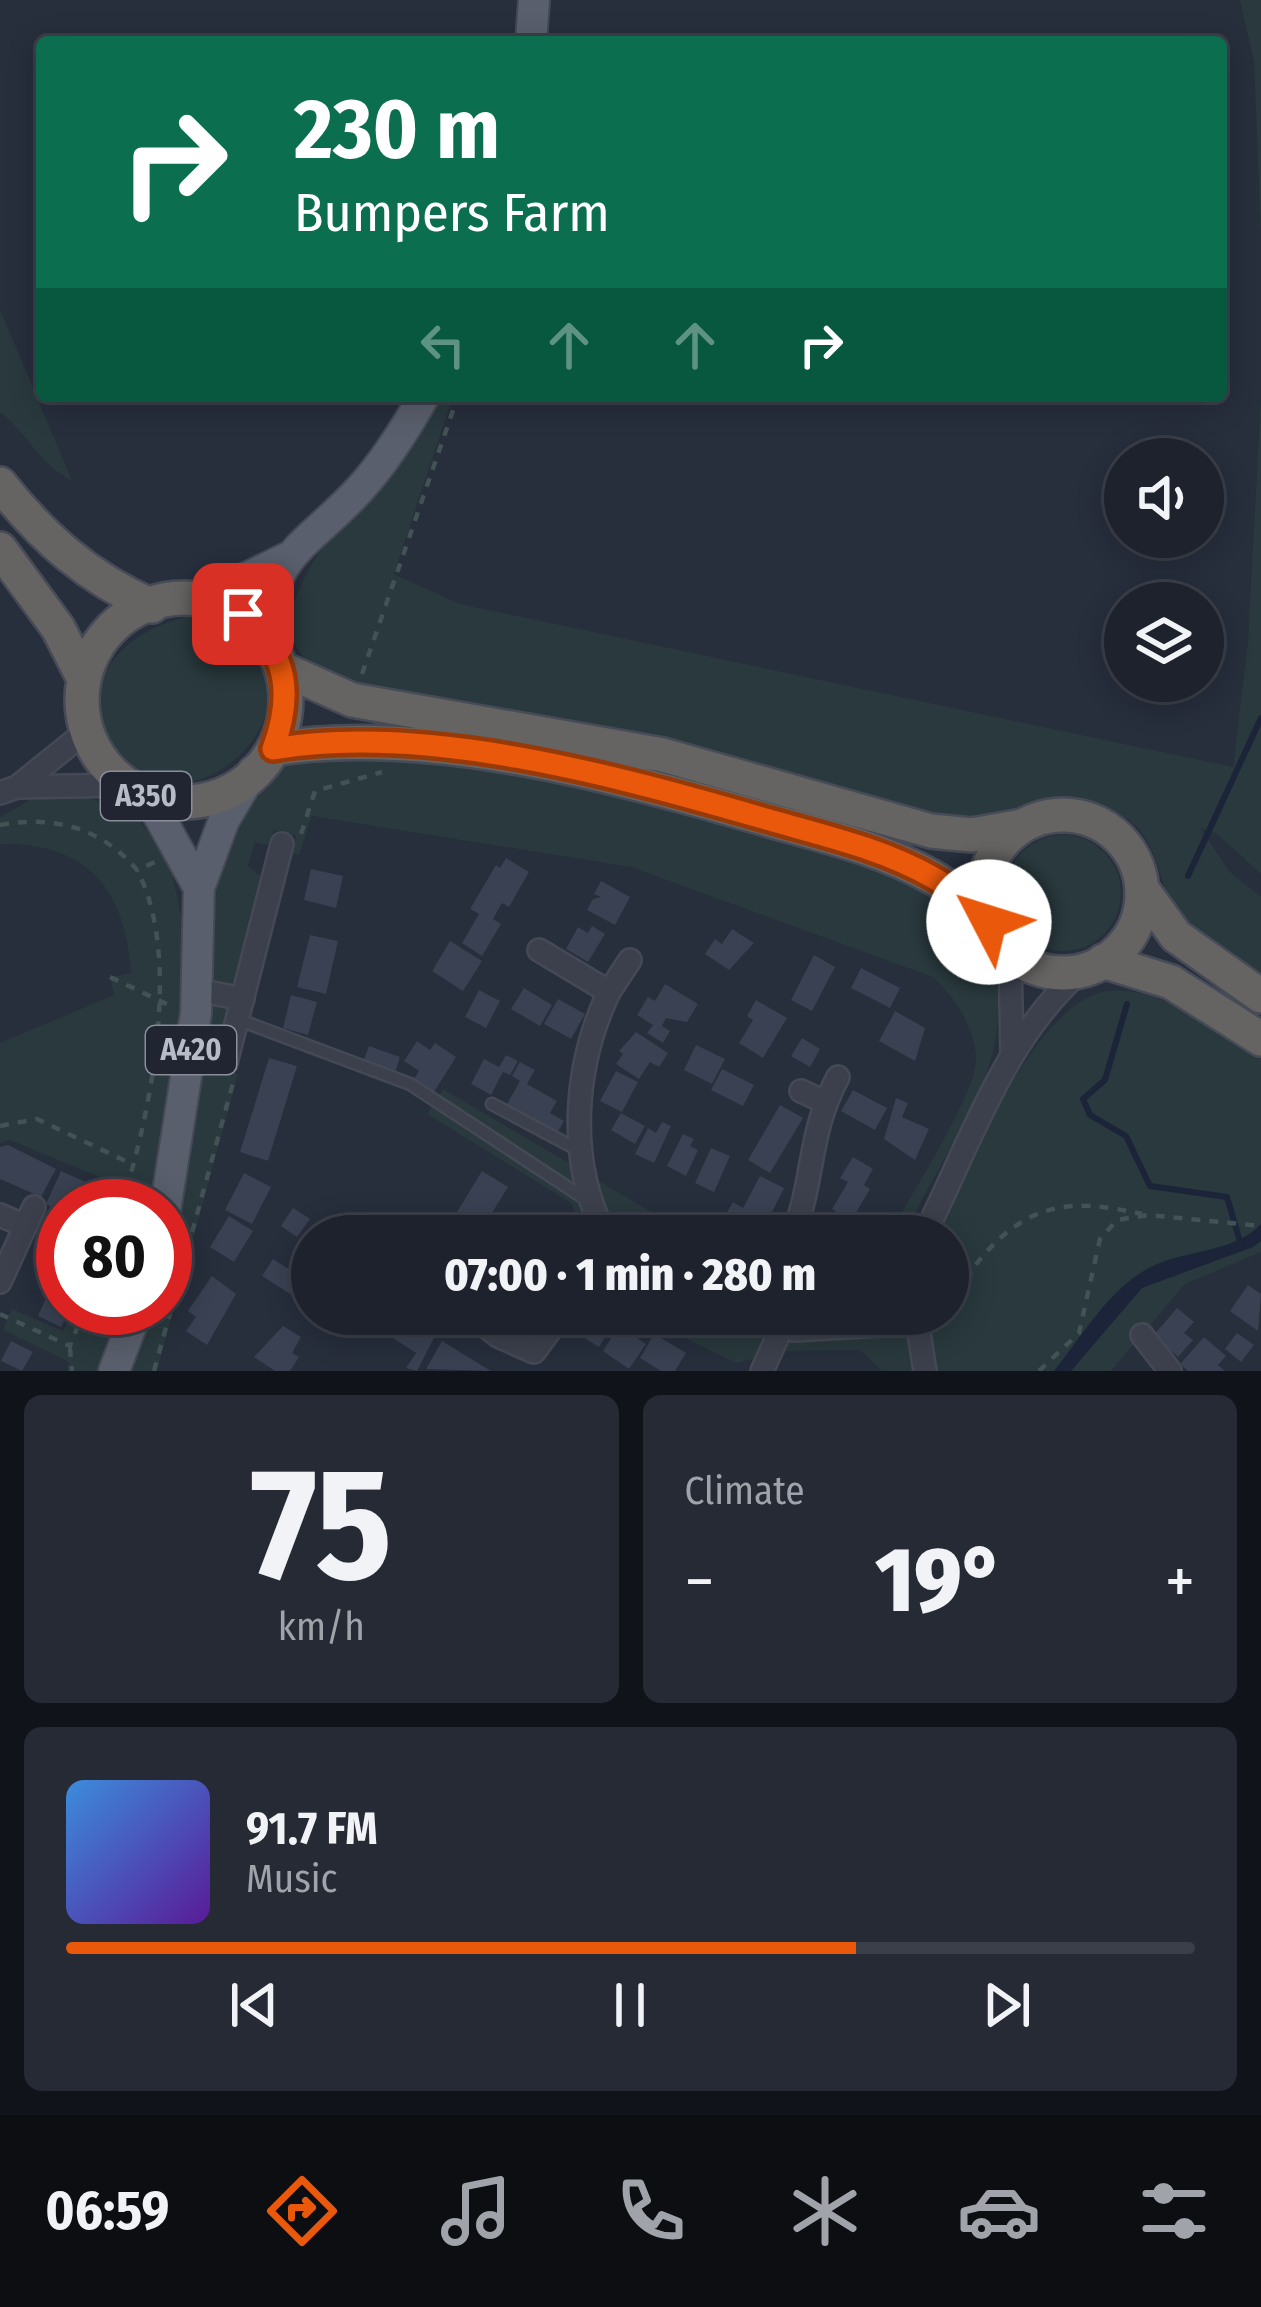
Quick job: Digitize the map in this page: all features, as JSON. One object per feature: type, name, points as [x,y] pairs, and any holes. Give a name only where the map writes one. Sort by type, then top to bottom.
[{"type":"highway","points":[[0,484],[48,540],[83,570],[152,605]]},
{"type":"highway","name":"A350","points":[[0,549],[58,628],[84,679],[84,733],[92,754],[137,791],[177,804],[201,799],[263,760],[334,741],[408,747],[603,777],[809,831],[928,874],[989,922]]},
{"type":"highway","points":[[84,679],[96,647],[152,605],[203,599],[243,614],[279,657],[331,694],[663,754],[931,831],[972,835],[1066,815],[1109,830],[1126,846],[1142,889],[1176,936],[1261,996]]},
{"type":"highway","points":[[263,760],[285,710],[279,657]]},
{"type":"highway","points":[[1022,826],[1005,840],[986,877],[989,922],[1010,953],[1043,971],[1092,967],[1171,982],[1261,1039]]},
{"type":"highway","points":[[1092,967],[1130,935],[1142,889]]},
{"type":"main road","points":[[531,36],[533,0]]},
{"type":"main road","points":[[279,657],[267,609],[272,583],[287,558],[361,488],[420,402]]},
{"type":"main road","points":[[203,599],[287,558]]},
{"type":"main road","name":"A420","points":[[170,1179],[196,1002],[199,888],[224,820],[263,760]]},
{"type":"main road","name":"A420","points":[[137,791],[180,851],[199,888]]},
{"type":"main road","points":[[114,1371],[128,1335]]},
{"type":"street","points":[[8,790],[84,733]]},
{"type":"street","points":[[8,790],[137,791]]},
{"type":"street","points":[[230,1070],[277,855]]},
{"type":"street","points":[[539,950],[609,992]]},
{"type":"street","points":[[1010,953],[1012,1055]]},
{"type":"street","points":[[597,1215],[583,1152],[582,1064],[609,992],[629,960]]},
{"type":"street","points":[[934,1215],[1012,1055],[1049,999],[1092,967]]},
{"type":"street","points":[[196,1002],[240,1009]]},
{"type":"street","points":[[797,1215],[825,1102],[838,1077]]},
{"type":"street","points":[[801,1091],[825,1102]]},
{"type":"street","points":[[0,1215],[29,1217],[0,1282]]},
{"type":"street","points":[[497,1335],[534,1352],[547,1335]]},
{"type":"street","points":[[762,1371],[778,1335]]},
{"type":"street","points":[[918,1335],[925,1371]]},
{"type":"street","points":[[1142,1335],[1170,1371]]},
{"type":"lane","points":[[240,1009],[410,1084],[592,1204]]},
{"type":"lane","points":[[491,1104],[583,1152]]},
{"type":"path","points":[[375,704],[379,688],[359,683],[456,402]]},
{"type":"path","points":[[277,855],[315,791],[402,766],[408,747]]},
{"type":"path","points":[[0,825],[78,827],[112,842],[137,870],[157,935],[158,1002],[130,1179]]},
{"type":"path","points":[[137,870],[180,851]]},
{"type":"path","points":[[110,977],[158,1002],[196,1002]]},
{"type":"path","points":[[154,1371],[230,1070]]},
{"type":"path","points":[[0,1126],[37,1119],[134,1165]]},
{"type":"path","points":[[969,1279],[985,1254],[1020,1224],[1058,1204],[1094,1203],[1220,1225],[1261,1226]]},
{"type":"path","points":[[1039,1371],[1079,1334],[1100,1238],[1117,1220],[1148,1215]]},
{"type":"path","points":[[0,1314],[70,1346]]},
{"type":"path","points":[[72,1371],[70,1346],[75,1335]]},
{"type":"shaded area","points":[[1240,0],[1261,0],[1261,237],[1254,63]]},
{"type":"shaded area","points":[[0,309],[72,481],[50,466],[0,412]]},
{"type":"shaded area","points":[[1261,396],[1261,874],[1217,834],[1200,828],[1230,872],[1261,897],[1261,977],[1215,948],[1184,921],[1147,841],[1131,822],[1106,807],[1058,802],[987,820],[939,822],[836,785],[717,755],[517,713],[392,697],[330,677],[307,661],[293,639],[292,613],[302,582],[346,515],[435,402],[451,402],[394,574],[460,604],[1233,767],[1248,642]]},
{"type":"shaded area","points":[[196,615],[243,633],[267,662],[271,696],[259,730],[236,759],[204,778],[166,783],[128,769],[118,760],[101,730],[98,702],[102,682],[122,650],[156,628]]},
{"type":"shaded area","points":[[323,751],[504,768],[741,824],[877,865],[917,883],[961,918],[984,949],[996,982],[998,1018],[983,1083],[915,1215],[900,1215],[953,1121],[976,1059],[962,1014],[933,977],[631,867],[312,816],[299,855],[291,853],[296,836],[274,830],[267,845],[255,842],[248,866],[264,879],[220,1068],[238,1074],[192,1243],[192,1179],[104,1179],[10,1140],[0,1143],[0,1043],[114,995],[110,977],[131,973],[121,918],[96,877],[56,852],[0,844],[0,817],[37,796],[85,795],[140,821],[170,863],[185,935],[213,902],[215,867],[246,800],[283,767]]},
{"type":"shaded area","points":[[1063,835],[1085,839],[1104,852],[1117,871],[1121,893],[1117,915],[1104,934],[1085,947],[1063,951],[1041,947],[1022,934],[1009,915],[1005,893],[1009,871],[1022,852],[1041,839]]},
{"type":"shaded area","points":[[1102,992],[1142,993],[1186,1011],[1261,1059],[1261,1252],[1185,1284],[1111,1371],[882,1371],[860,1350],[786,1351],[736,1363],[679,1335],[969,1335],[969,1215],[942,1215],[1006,1091],[1052,1027],[1077,1004]]},
{"type":"shaded area","points":[[443,1089],[656,1215],[576,1215],[571,1203],[427,1114]]},
{"type":"shaded area","points":[[12,1309],[36,1319],[36,1335],[167,1335],[157,1371],[67,1371],[69,1362],[3,1330]]},
{"type":"water","points":[[1261,1224],[1261,1241],[1253,1247],[1142,1288],[1071,1371],[1054,1371],[1097,1314],[1135,1277],[1162,1262],[1236,1241]]},
{"type":"building","points":[[506,858],[529,872],[509,907],[502,903],[493,919],[501,924],[482,956],[462,943],[479,914],[470,909],[496,865],[500,868]]},
{"type":"building","points":[[311,869],[343,876],[336,908],[304,900]]},
{"type":"building","points":[[601,881],[630,897],[615,925],[587,910],[593,899],[601,897],[594,894]]},
{"type":"building","points":[[592,926],[605,934],[588,962],[566,949],[578,927],[588,933]]},
{"type":"building","points":[[732,929],[754,943],[729,970],[705,954],[715,939],[722,944]]},
{"type":"building","points":[[310,935],[338,941],[326,994],[297,987]]},
{"type":"building","points":[[450,941],[482,961],[463,991],[432,971]]},
{"type":"building","points":[[814,955],[835,967],[812,1011],[791,1000]]},
{"type":"building","points":[[861,968],[900,988],[890,1008],[851,988]]},
{"type":"building","points":[[665,984],[698,1004],[687,1022],[666,1018],[662,1026],[670,1031],[663,1043],[647,1033],[653,1025],[637,1015],[648,997],[655,1001]]},
{"type":"building","points":[[524,988],[552,1005],[540,1026],[511,1009]]},
{"type":"building","points":[[479,990],[500,1001],[486,1028],[465,1017]]},
{"type":"building","points":[[291,995],[317,1002],[308,1035],[283,1028]]},
{"type":"building","points":[[558,999],[585,1014],[571,1039],[544,1024]]},
{"type":"building","points":[[756,1000],[787,1018],[763,1058],[739,1043],[753,1020],[747,1016]]},
{"type":"building","points":[[895,1011],[925,1028],[915,1061],[879,1041]]},
{"type":"building","points":[[636,1032],[668,1053],[659,1067],[650,1062],[639,1079],[616,1064],[623,1054],[619,1051]]},
{"type":"building","points":[[802,1038],[820,1049],[810,1067],[791,1056]]},
{"type":"building","points":[[417,1041],[430,1050],[435,1043],[456,1057],[434,1092],[414,1079],[419,1071],[404,1061]]},
{"type":"building","points":[[696,1045],[725,1059],[712,1084],[684,1070]]},
{"type":"building","points":[[369,1046],[400,1057],[395,1073],[363,1062]]},
{"type":"building","points":[[506,1055],[518,1061],[510,1075],[503,1072],[491,1095],[471,1084],[484,1059],[499,1067]]},
{"type":"building","points":[[269,1058],[297,1066],[268,1161],[240,1152]]},
{"type":"building","points":[[520,1062],[535,1070],[527,1084],[557,1101],[550,1113],[564,1121],[556,1135],[505,1108],[520,1081],[512,1076]]},
{"type":"building","points":[[722,1069],[754,1085],[743,1106],[711,1090]]},
{"type":"building","points":[[616,1071],[638,1082],[622,1112],[600,1101]]},
{"type":"building","points":[[853,1090],[887,1108],[875,1130],[841,1111]]},
{"type":"building","points":[[896,1098],[908,1103],[902,1117],[929,1129],[915,1160],[884,1139]]},
{"type":"building","points":[[780,1105],[803,1118],[770,1173],[748,1160]]},
{"type":"building","points":[[621,1113],[645,1126],[635,1144],[611,1130]]},
{"type":"building","points":[[662,1122],[671,1126],[654,1163],[635,1154],[648,1128],[656,1133]]},
{"type":"building","points":[[683,1134],[694,1139],[690,1146],[698,1150],[686,1176],[667,1166]]},
{"type":"building","points":[[8,1145],[56,1169],[51,1179],[36,1179],[36,1195],[0,1179],[0,1147]]},
{"type":"building","points":[[711,1148],[730,1156],[714,1192],[695,1183]]},
{"type":"building","points":[[853,1157],[873,1169],[864,1185],[870,1189],[855,1215],[832,1209],[848,1182],[840,1178]]},
{"type":"building","points":[[482,1171],[508,1187],[491,1215],[455,1215]]},
{"type":"building","points":[[244,1173],[271,1187],[252,1224],[225,1210]]},
{"type":"building","points":[[760,1176],[784,1188],[770,1215],[726,1215],[733,1202],[743,1208]]},
{"type":"building","points":[[293,1208],[304,1215],[291,1215],[291,1233],[281,1226]]},
{"type":"building","points":[[229,1216],[253,1231],[234,1262],[210,1247]]},
{"type":"building","points":[[273,1259],[291,1271],[291,1295],[262,1276]]},
{"type":"building","points":[[212,1276],[236,1294],[207,1345],[192,1335],[196,1317],[192,1305]]},
{"type":"building","points":[[1248,1285],[1261,1294],[1258,1331],[1230,1311]]},
{"type":"building","points":[[1177,1308],[1194,1322],[1184,1333],[1193,1340],[1178,1357],[1153,1336]]},
{"type":"building","points":[[283,1326],[301,1337],[292,1353],[299,1357],[290,1371],[275,1371],[254,1357]]},
{"type":"building","points":[[1237,1333],[1254,1345],[1241,1362],[1225,1349]]},
{"type":"building","points":[[435,1335],[417,1371],[406,1368],[416,1353],[393,1338]]},
{"type":"building","points":[[580,1335],[606,1335],[599,1347]]},
{"type":"building","points":[[613,1335],[632,1335],[646,1344],[629,1369],[603,1351]]},
{"type":"building","points":[[653,1335],[686,1353],[675,1371],[661,1371],[640,1358]]},
{"type":"building","points":[[1204,1337],[1226,1356],[1218,1365],[1225,1371],[1188,1371],[1180,1364]]},
{"type":"building","points":[[11,1341],[33,1352],[22,1371],[1,1361]]},
{"type":"building","points":[[442,1341],[491,1371],[426,1369]]},
{"type":"waterway","points":[[1188,876],[1261,718]]},
{"type":"waterway","points":[[1127,1004],[1105,1080],[1083,1099],[1090,1115],[1126,1136],[1150,1186],[1227,1197],[1241,1245]]},
{"type":"route","points":[[243,614],[272,644],[285,670],[283,723],[273,749],[334,741],[375,742],[529,763],[660,790],[892,859],[946,885],[989,922]]}]
